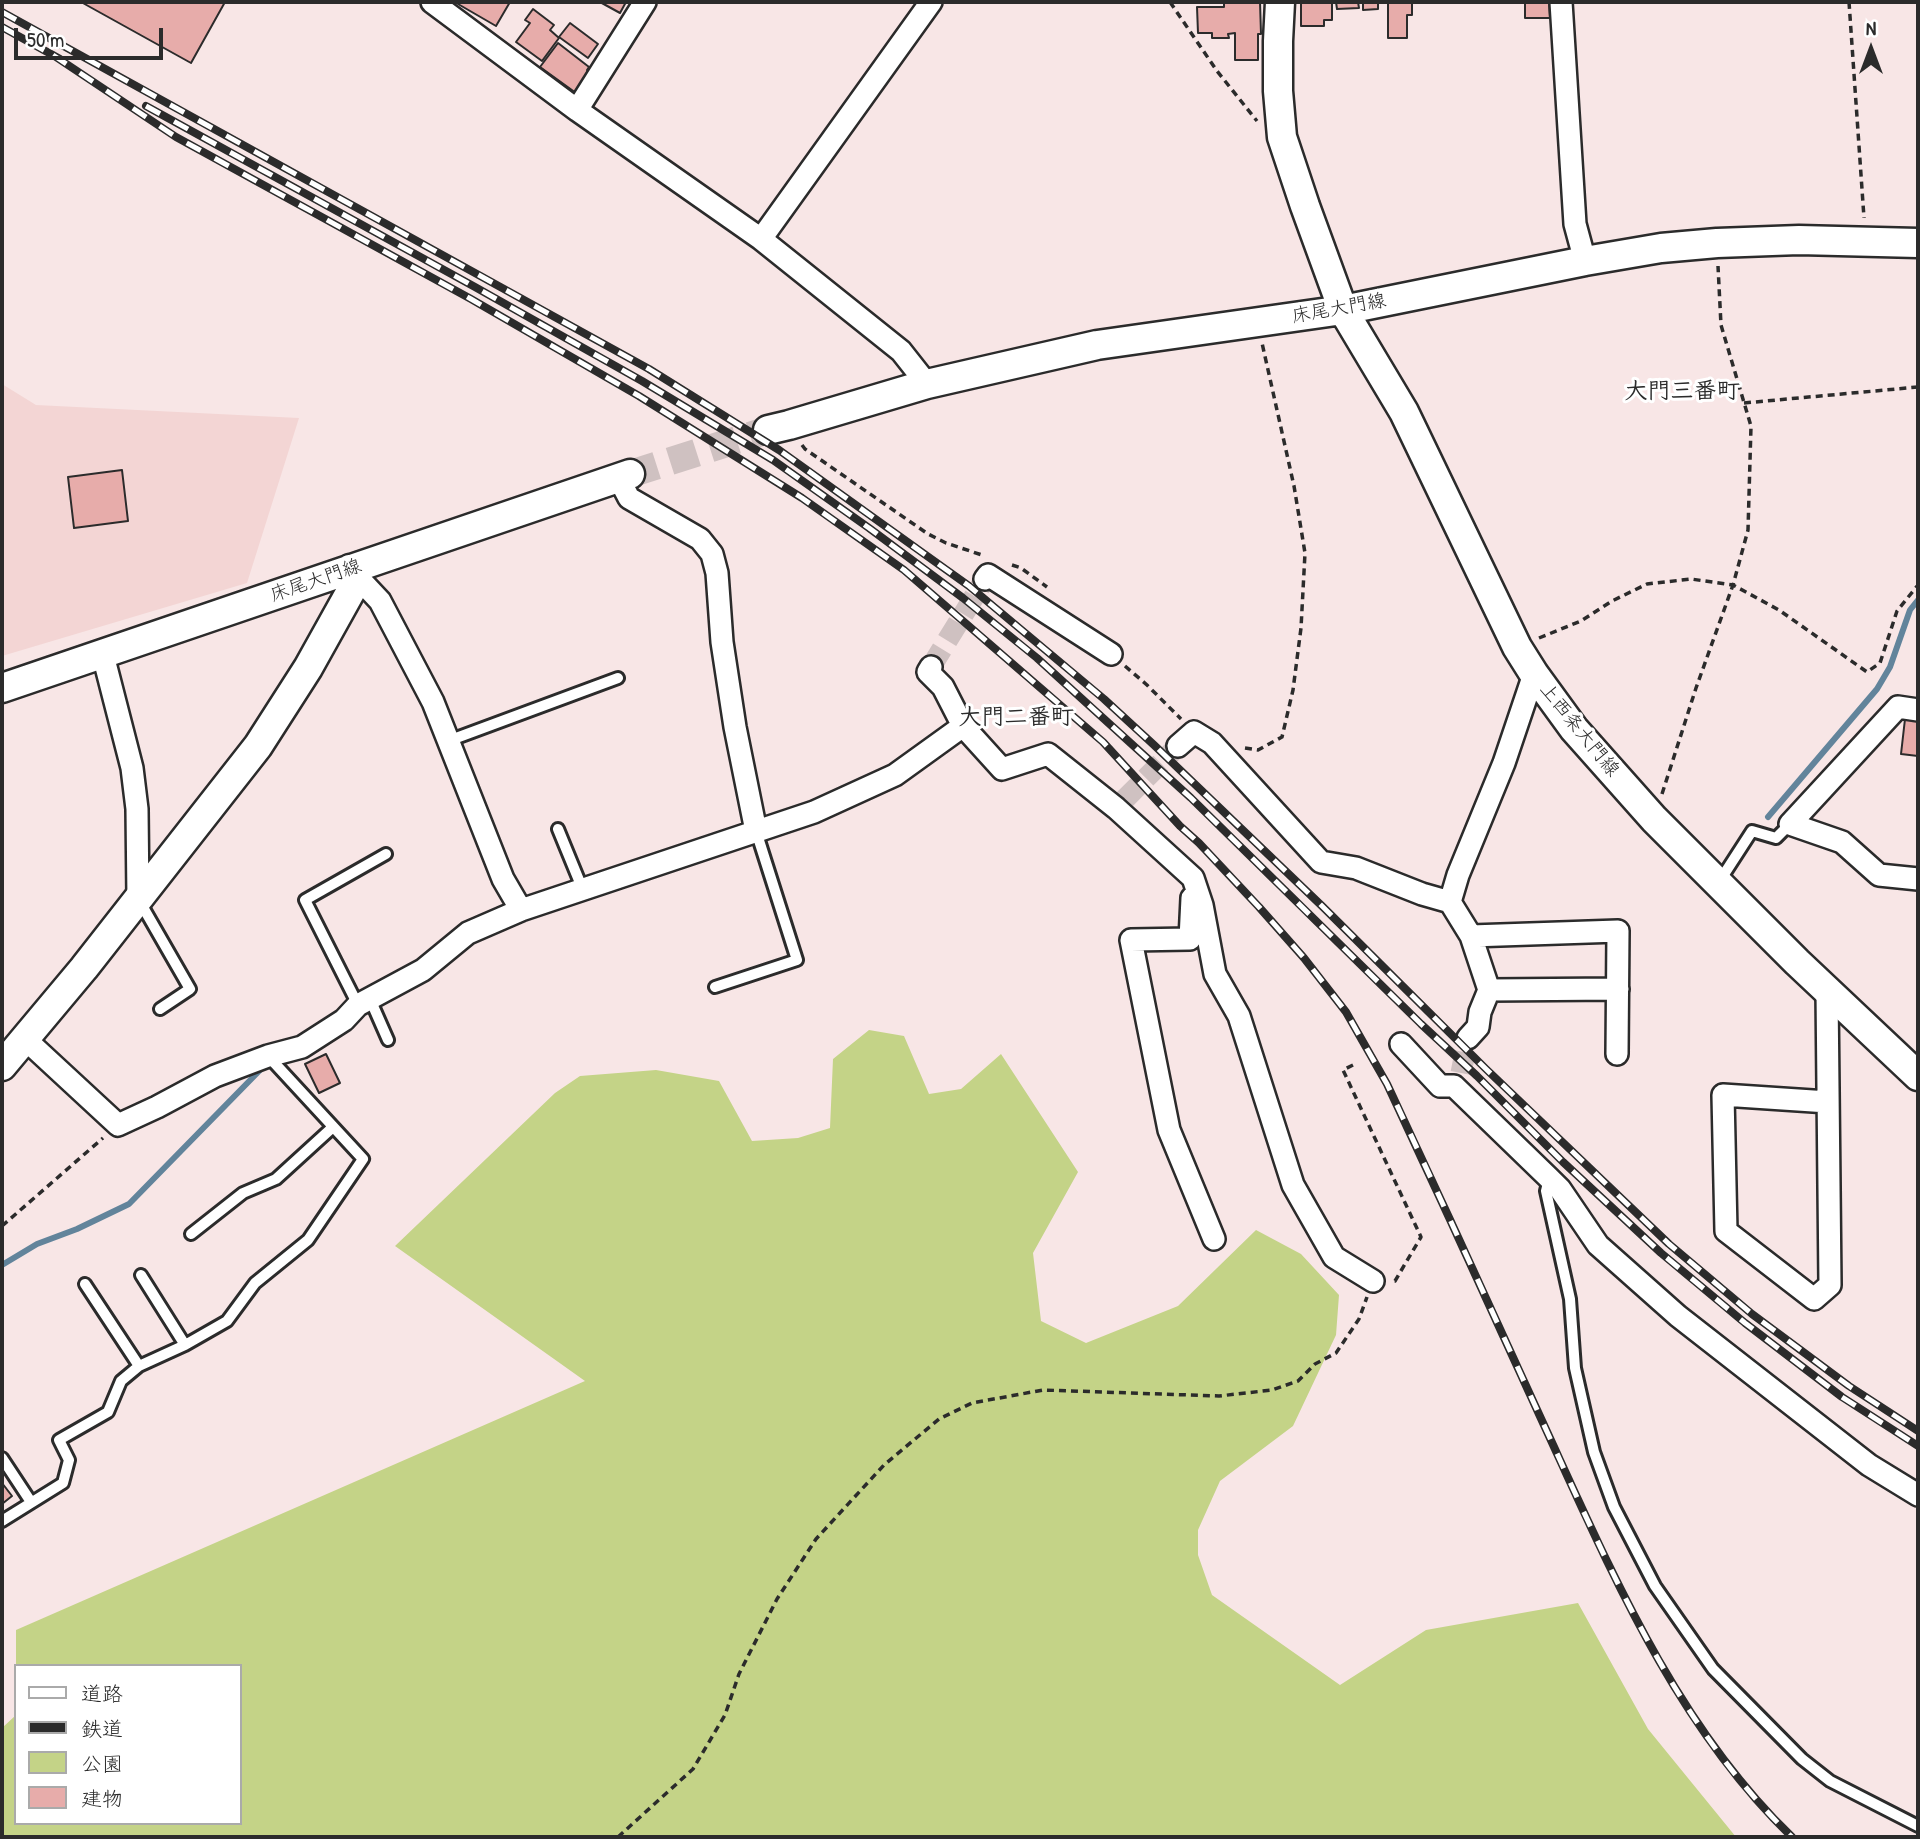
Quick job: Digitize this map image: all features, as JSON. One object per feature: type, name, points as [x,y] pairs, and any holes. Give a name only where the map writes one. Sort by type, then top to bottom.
[{"type":"main road","name":"上西条大門線","points":[[1280,2],[1278,79],[1282,137],[1343,310],[1404,412],[1517,647],[1574,729],[1654,819],[1918,1076]]},
{"type":"main road","name":"床尾大門線","points":[[779,428],[927,384],[1097,345],[1343,310],[1661,248],[1799,240],[1918,243]]},
{"type":"main road","name":"床尾大門線","points":[[2,688],[624,476]]},
{"type":"main road","points":[[2,1066],[85,968],[258,746],[308,668],[352,589],[350,569]]},
{"type":"street","points":[[432,2],[577,110],[761,239],[901,351],[927,384]]},
{"type":"street","points":[[577,110],[645,2]]},
{"type":"street","points":[[761,239],[931,2]]},
{"type":"street","points":[[1561,2],[1574,224],[1585,261]]},
{"type":"street","points":[[624,476],[629,498],[700,538],[712,554],[717,573],[729,690],[756,831]]},
{"type":"street","points":[[350,569],[380,601],[433,702],[503,879],[521,909]]},
{"type":"street","points":[[985,579],[988,575],[1111,654]]},
{"type":"street","points":[[103,655],[132,768],[137,809],[138,900]]},
{"type":"street","points":[[931,667],[928,672],[943,687],[963,726],[1002,769],[1048,754],[1121,804],[1193,878],[1202,905],[1215,974],[1239,1016],[1293,1185],[1335,1257],[1373,1281]]},
{"type":"street","points":[[1450,902],[1458,875],[1504,763],[1534,674]]},
{"type":"street","points":[[1918,710],[1898,707],[1790,824],[1842,842],[1879,875],[1918,879]]},
{"type":"street","points":[[24,1038],[118,1125],[215,1076],[302,1046],[344,1020],[364,1002],[423,970],[468,933],[521,909],[814,811],[895,775],[963,726]]},
{"type":"street","points":[[1195,740],[1321,862],[1356,868],[1450,902],[1471,936],[1489,990],[1480,1012],[1478,1027],[1468,1038]]},
{"type":"street","points":[[1193,878],[1190,939],[1131,940],[1169,1130],[1214,1240]]},
{"type":"street","points":[[1471,936],[1618,931],[1617,1054]]},
{"type":"street","points":[[1489,990],[1618,989]]},
{"type":"street","points":[[1827,990],[1830,1285],[1814,1299],[1726,1231],[1723,1096],[1828,1102]]},
{"type":"street","points":[[1401,1044],[1440,1086],[1457,1079],[1560,1189],[1598,1245],[1678,1315],[1869,1465],[1918,1495]]},
{"type":"lane","points":[[448,741],[618,678]]},
{"type":"lane","points":[[1718,883],[1752,831],[1776,838],[1790,824]]},
{"type":"lane","points":[[558,829],[583,890]]},
{"type":"lane","points":[[715,987],[797,960],[756,831]]},
{"type":"lane","points":[[386,854],[305,900],[388,1040]]},
{"type":"lane","points":[[138,900],[190,989],[160,1009]]},
{"type":"lane","points":[[2,1521],[63,1483],[69,1461],[59,1440],[108,1412],[121,1381],[139,1366],[185,1345],[227,1321],[255,1283],[308,1240],[363,1159],[268,1056]]},
{"type":"lane","points":[[191,1234],[243,1193],[276,1179],[333,1127]]},
{"type":"lane","points":[[1549,1178],[1546,1191],[1570,1299],[1575,1368],[1594,1452],[1614,1507],[1655,1586],[1713,1669],[1802,1759],[1830,1781],[1918,1826]]},
{"type":"lane","points":[[141,1275],[185,1345]]},
{"type":"lane","points":[[85,1284],[139,1366]]},
{"type":"lane","points":[[2,1458],[31,1502]]},
{"type":"path","points":[[1170,2],[1217,71],[1261,125],[1282,137]]},
{"type":"path","points":[[1849,2],[1865,241]]},
{"type":"path","points":[[1654,819],[1696,688],[1733,585],[1748,530],[1751,426],[1721,325],[1717,243]]},
{"type":"path","points":[[1111,654],[1147,685],[1195,740],[1258,750],[1282,737],[1293,690],[1301,628],[1305,553],[1294,486],[1258,323]]},
{"type":"path","points":[[1744,402],[1918,387]]},
{"type":"path","points":[[779,428],[928,534],[983,555]]},
{"type":"path","points":[[1008,564],[1021,568],[1052,590]]},
{"type":"path","points":[[1517,647],[1581,621],[1612,601],[1647,584],[1691,579],[1733,585],[1779,610],[1867,672],[1880,663],[1896,611],[1918,585]]},
{"type":"path","points":[[618,1837],[693,1769],[725,1715],[739,1674],[777,1599],[816,1539],[884,1465],[939,1419],[972,1403],[1043,1390],[1219,1396],[1272,1390],[1298,1381],[1315,1364],[1336,1353],[1359,1319],[1373,1281],[1395,1281],[1421,1237],[1343,1070],[1353,1065]]},
{"type":"path","points":[[2,1226],[118,1125]]},
{"type":"shaded area","points":[[2,384],[36,405],[299,418],[247,583],[2,656]]},
{"type":"green space","points":[[869,1030],[904,1036],[929,1094],[961,1089],[1001,1054],[1078,1172],[1033,1253],[1041,1321],[1086,1343],[1178,1306],[1256,1230],[1301,1254],[1339,1295],[1336,1335],[1293,1426],[1220,1481],[1198,1530],[1198,1555],[1212,1595],[1340,1685],[1426,1630],[1578,1603],[1648,1729],[1736,1837],[2,1837],[2,1728],[14,1717],[14,1825],[242,1825],[242,1664],[16,1664],[16,1630],[585,1381],[395,1246],[555,1093],[580,1076],[656,1070],[719,1081],[752,1141],[798,1138],[830,1128],[833,1059]]},
{"type":"building","points":[[81,2],[225,2],[191,63]]},
{"type":"building","points":[[510,2],[496,26],[458,4]]},
{"type":"building","points":[[600,2],[626,2],[620,13]]},
{"type":"building","points":[[1224,2],[1260,2],[1261,34],[1258,34],[1258,60],[1235,60],[1235,33],[1228,34],[1229,38],[1212,38],[1212,33],[1198,33],[1197,7],[1224,7]]},
{"type":"building","points":[[1301,2],[1332,2],[1332,20],[1324,20],[1324,26],[1301,26]]},
{"type":"building","points":[[1336,2],[1358,2],[1359,8],[1337,9]]},
{"type":"building","points":[[1363,2],[1378,2],[1378,9],[1363,10]]},
{"type":"building","points":[[1388,2],[1412,2],[1412,15],[1407,15],[1407,38],[1388,38]]},
{"type":"building","points":[[1525,2],[1549,2],[1550,18],[1525,18]]},
{"type":"building","points":[[533,9],[554,25],[550,30],[559,38],[542,61],[516,42],[530,23],[525,20]]},
{"type":"building","points":[[570,23],[598,44],[588,58],[559,37]]},
{"type":"building","points":[[558,43],[589,67],[587,70],[591,73],[576,93],[540,67]]},
{"type":"building","points":[[122,470],[128,521],[74,528],[68,477]]},
{"type":"building","points":[[1905,719],[1918,720],[1918,756],[1901,754]]},
{"type":"building","points":[[326,1054],[340,1083],[319,1093],[305,1064]]},
{"type":"building","points":[[2,1483],[12,1496],[2,1504]]},
{"type":"waterway","points":[[1768,817],[1877,689],[1890,667],[1910,610],[1918,600]]},
{"type":"waterway","points":[[2,1265],[37,1244],[77,1229],[129,1204],[264,1066]]},
{"type":"tunnel","points":[[630,474],[768,430]]},
{"type":"tunnel","points":[[931,667],[985,579]]},
{"type":"tunnel","points":[[1124,800],[1178,746]]},
{"type":"tunnel","points":[[1461,1073],[1468,1038]]},
{"type":"railway","points":[[2,12],[649,369],[779,450],[969,586],[1104,699],[1154,745],[1669,1244],[1752,1314],[1849,1386],[1918,1431]]},
{"type":"railway","points":[[2,27],[60,59]]},
{"type":"railway","points":[[53,55],[176,137],[471,299],[639,396],[802,498],[904,570],[1103,742],[1259,907],[1304,958],[1346,1012],[1387,1084],[1598,1543],[1652,1648],[1715,1748],[1751,1794],[1792,1837]]},
{"type":"railway","points":[[146,106],[642,381],[773,460],[963,598],[1037,658],[1191,798],[1563,1162],[1661,1253],[1745,1323],[1842,1397],[1918,1446]]},
{"type":"district","name":"大門三番町","points":[[1682,392]]},
{"type":"district","name":"大門二番町","points":[[1016,718]]}]
